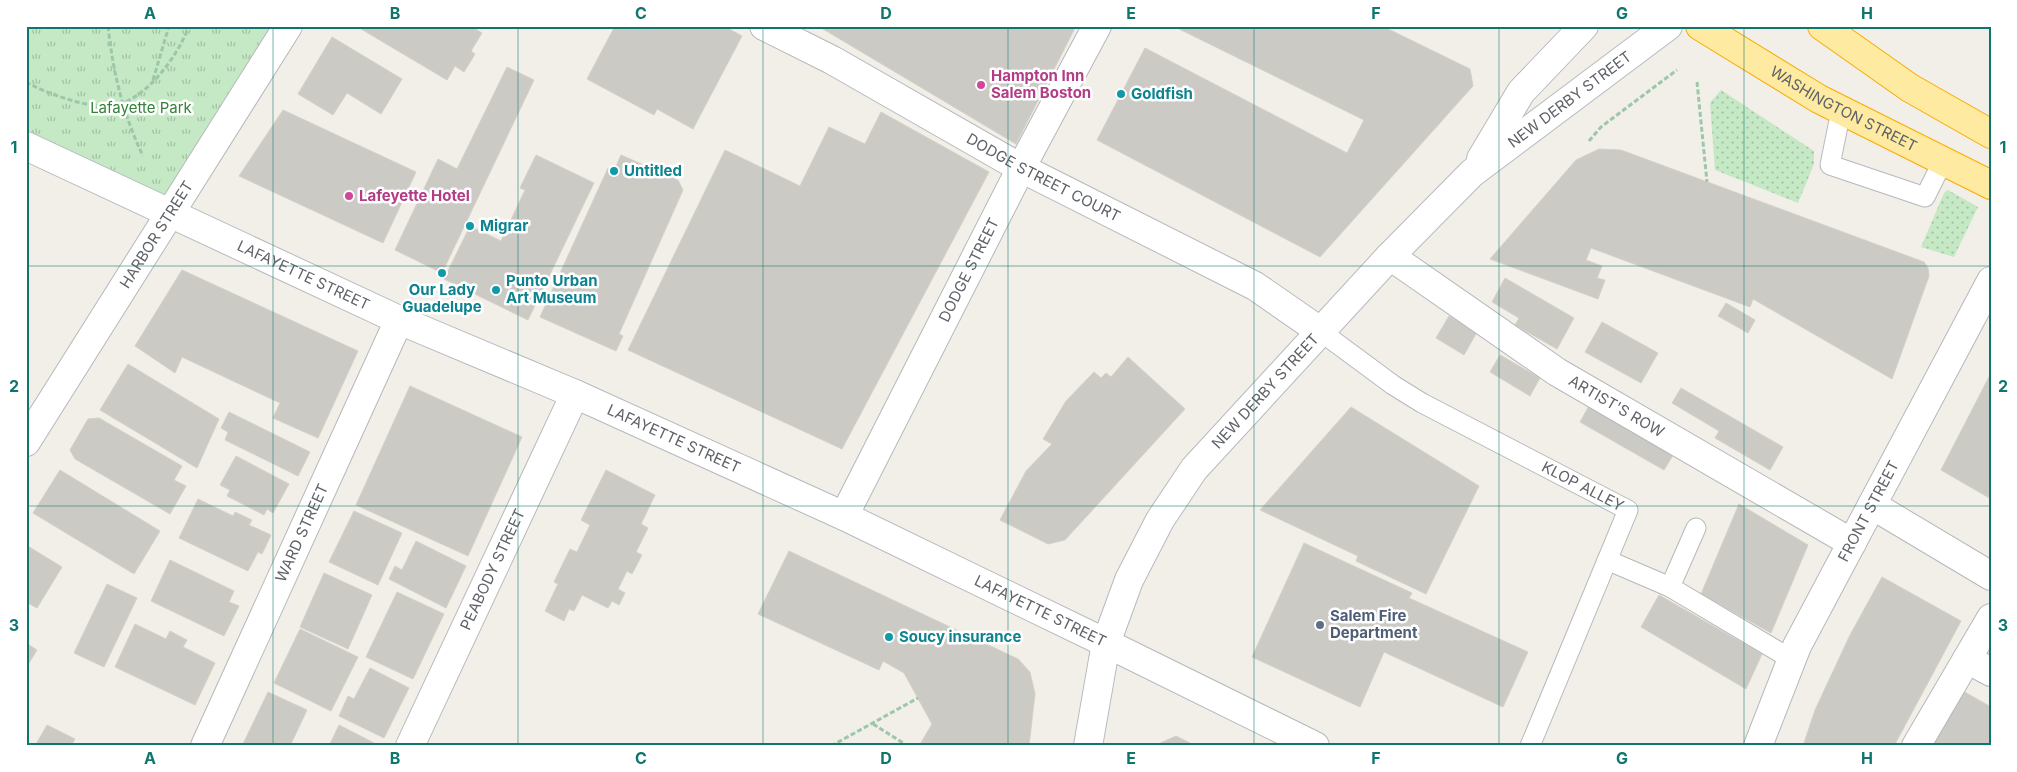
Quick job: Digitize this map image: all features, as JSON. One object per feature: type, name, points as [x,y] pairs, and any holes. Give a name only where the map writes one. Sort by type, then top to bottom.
[{"type":"highway","name":"WASHINGTON STREET","points":[[1700,26],[1841,110],[1991,185]]},
{"type":"highway","points":[[1822,26],[1910,88],[1991,134]]},
{"type":"street","name":"HARBOR STREET","points":[[26,442],[170,212],[210,154],[288,26]]},
{"type":"street","name":"DODGE STREET COURT","points":[[764,26],[832,60],[1021,168],[1255,286],[1320,331]]},
{"type":"street","name":"DODGE STREET","points":[[844,516],[1021,168],[1098,26]]},
{"type":"street","name":"NEW DERBY STREET","points":[[1472,173],[1521,92],[1584,26]]},
{"type":"street","name":"NEW DERBY STREET","points":[[1088,746],[1106,643],[1138,563],[1160,520],[1194,469],[1390,256],[1472,173],[1668,26]]},
{"type":"street","name":"LAFAYETTE STREET","points":[[26,146],[399,320],[575,394],[844,516],[1315,746]]},
{"type":"street","name":"ARTIST'S ROW","points":[[1390,256],[1556,372],[1852,543]]},
{"type":"street","name":"FRONT STREET","points":[[1758,746],[1791,659],[1991,281]]},
{"type":"street","name":"WARD STREET","points":[[205,746],[399,320]]},
{"type":"street","name":"PEABODY STREET","points":[[410,746],[575,394]]},
{"type":"street","points":[[1872,504],[1991,576]]},
{"type":"street","points":[[1916,746],[1991,618]]},
{"type":"street","points":[[1967,659],[1991,672]]},
{"type":"lane","points":[[1841,110],[1830,165],[1925,197],[1943,161]]},
{"type":"lane","name":"KLOP ALLEY","points":[[1320,331],[1393,385],[1422,403],[1628,510],[1530,746]]},
{"type":"lane","points":[[1670,587],[1696,528]]},
{"type":"lane","points":[[1607,560],[1670,587],[1791,659]]},
{"type":"path","points":[[108,26],[121,102],[143,156]]},
{"type":"path","points":[[153,81],[169,26]]},
{"type":"path","points":[[26,82],[84,105],[111,106],[132,98],[153,81],[169,64],[181,45],[189,26]]},
{"type":"path","points":[[1589,141],[1601,127],[1677,70]]},
{"type":"path","points":[[1697,82],[1707,182]]},
{"type":"path","points":[[831,746],[918,698]]},
{"type":"path","points":[[872,723],[908,746]]},
{"type":"green space","name":"Lafayette Park","points":[[26,26],[288,26],[170,212],[26,146]]},
{"type":"green space","points":[[1721,90],[1814,151],[1814,164],[1798,203],[1715,170],[1710,103]]},
{"type":"green space","points":[[1948,190],[1978,207],[1954,257],[1921,247],[1944,193]]},
{"type":"building","points":[[356,26],[471,26],[482,33],[471,51],[475,54],[464,72],[455,66],[447,80]]},
{"type":"building","points":[[615,26],[724,26],[742,36],[693,129],[657,109],[654,115],[587,79]]},
{"type":"building","name":"Hampton Inn Salem Boston","points":[[818,26],[1076,26],[1016,144]]},
{"type":"building","points":[[1173,26],[1382,26],[1470,69],[1473,86],[1320,257],[1097,140],[1145,48],[1347,153],[1364,120]]},
{"type":"building","points":[[332,37],[402,79],[381,114],[347,93],[333,115],[298,94]]},
{"type":"building","points":[[507,67],[534,80],[442,273],[395,250],[438,159],[457,169]]},
{"type":"building","points":[[283,110],[416,172],[383,243],[239,176]]},
{"type":"building","points":[[881,112],[989,172],[842,449],[628,350],[725,150],[800,186],[829,127],[865,144]]},
{"type":"building","points":[[1599,149],[1621,150],[1924,262],[1928,268],[1929,276],[1892,379],[1753,299],[1750,307],[1591,248],[1586,260],[1602,266],[1597,278],[1605,280],[1598,299],[1490,259],[1576,160]]},
{"type":"building","points":[[536,155],[594,183],[528,320],[444,279],[470,226],[501,241],[525,190],[520,188]]},
{"type":"building","points":[[621,155],[678,180],[683,190],[619,334],[623,336],[616,351],[540,317],[608,168],[614,171]]},
{"type":"building","points":[[182,270],[358,351],[318,438],[273,418],[280,403],[182,357],[175,373],[135,346]]},
{"type":"building","points":[[1505,278],[1574,318],[1557,349],[1515,325],[1519,318],[1492,302]]},
{"type":"building","points":[[1726,303],[1755,320],[1748,333],[1718,316]]},
{"type":"building","points":[[1449,316],[1477,332],[1464,355],[1436,338]]},
{"type":"building","points":[[1602,322],[1658,353],[1641,383],[1585,352]]},
{"type":"building","points":[[1500,355],[1540,378],[1530,396],[1490,372]]},
{"type":"building","points":[[1128,357],[1185,409],[1065,540],[1048,544],[1000,520],[1026,471],[1052,444],[1043,439],[1066,401],[1094,372],[1101,378],[1106,373],[1111,377]]},
{"type":"building","points":[[128,364],[219,419],[197,468],[100,410]]},
{"type":"building","points":[[1991,373],[1991,499],[1941,470]]},
{"type":"building","points":[[410,386],[522,437],[468,556],[356,505]]},
{"type":"building","points":[[1681,388],[1783,447],[1770,470],[1715,438],[1719,431],[1672,403]]},
{"type":"building","points":[[1589,406],[1678,447],[1664,470],[1580,422]]},
{"type":"building","points":[[1351,407],[1479,486],[1426,594],[1356,561],[1358,556],[1260,510]]},
{"type":"building","points":[[229,412],[310,452],[298,476],[225,440],[228,432],[221,428]]},
{"type":"building","points":[[99,418],[182,466],[174,480],[186,486],[170,514],[75,459],[70,450],[88,419]]},
{"type":"building","points":[[236,456],[289,484],[273,513],[267,509],[264,515],[227,496],[230,490],[220,485]]},
{"type":"building","points":[[60,470],[160,531],[134,574],[33,513]]},
{"type":"building","points":[[606,470],[655,495],[641,524],[648,528],[636,552],[642,555],[632,574],[627,571],[618,589],[625,593],[619,605],[612,601],[608,608],[582,595],[574,611],[569,609],[564,621],[545,611],[558,584],[554,582],[570,549],[577,552],[590,525],[581,520]]},
{"type":"building","points":[[198,499],[233,516],[235,512],[252,520],[249,525],[271,535],[262,554],[258,552],[248,571],[179,538]]},
{"type":"building","points":[[1739,504],[1808,545],[1771,633],[1701,594]]},
{"type":"building","points":[[354,511],[402,533],[378,585],[329,562]]},
{"type":"building","points":[[416,541],[466,566],[446,608],[389,579],[395,566],[402,570]]},
{"type":"building","points":[[1304,543],[1412,593],[1409,598],[1528,652],[1503,707],[1384,652],[1360,707],[1252,657]]},
{"type":"building","points":[[26,545],[62,567],[37,608],[26,602]]},
{"type":"building","name":"Soucy insurance","points":[[789,551],[1018,659],[1030,672],[1035,694],[1029,746],[919,746],[932,724],[904,673],[883,661],[879,670],[758,614]]},
{"type":"building","points":[[170,560],[234,591],[229,602],[239,606],[224,636],[151,601]]},
{"type":"building","points":[[324,573],[372,595],[348,649],[300,627]]},
{"type":"building","points":[[1882,577],[1961,621],[1894,746],[1803,746],[1815,710],[1850,635]]},
{"type":"building","points":[[107,584],[137,598],[104,667],[74,653]]},
{"type":"building","points":[[397,592],[444,614],[413,679],[366,657]]},
{"type":"building","points":[[1659,595],[1762,654],[1746,689],[1641,627]]},
{"type":"building","points":[[135,624],[166,639],[170,631],[187,640],[183,647],[215,663],[195,705],[115,667]]},
{"type":"building","points":[[300,629],[358,657],[331,711],[274,683]]},
{"type":"building","points":[[26,643],[37,650],[26,668]]},
{"type":"building","points":[[370,668],[409,688],[384,738],[339,716],[348,696],[354,699]]},
{"type":"building","points":[[1956,687],[1991,707],[1991,746],[1923,746]]},
{"type":"building","points":[[268,692],[307,710],[290,746],[242,746]]},
{"type":"building","points":[[47,725],[75,739],[71,746],[35,746]]},
{"type":"building","points":[[339,725],[378,745],[378,746],[329,746]]},
{"type":"building","points":[[1176,736],[1196,746],[1156,746],[1156,745]]},
{"type":"place","name":"Hampton Inn Salem Boston","points":[[981,85]]},
{"type":"place","name":"Goldfish","points":[[1121,94]]},
{"type":"place","name":"Untitled","points":[[614,171]]},
{"type":"place","name":"Lafeyette Hotel","points":[[349,196]]},
{"type":"place","name":"Migrar","points":[[470,226]]},
{"type":"place","name":"Our Lady Guadelupe","points":[[442,273]]},
{"type":"place","name":"Punto Urban Art Museum","points":[[496,290]]},
{"type":"place","name":"Salem Fire Department","points":[[1320,625]]},
{"type":"place","name":"Soucy insurance","points":[[889,637]]}]
